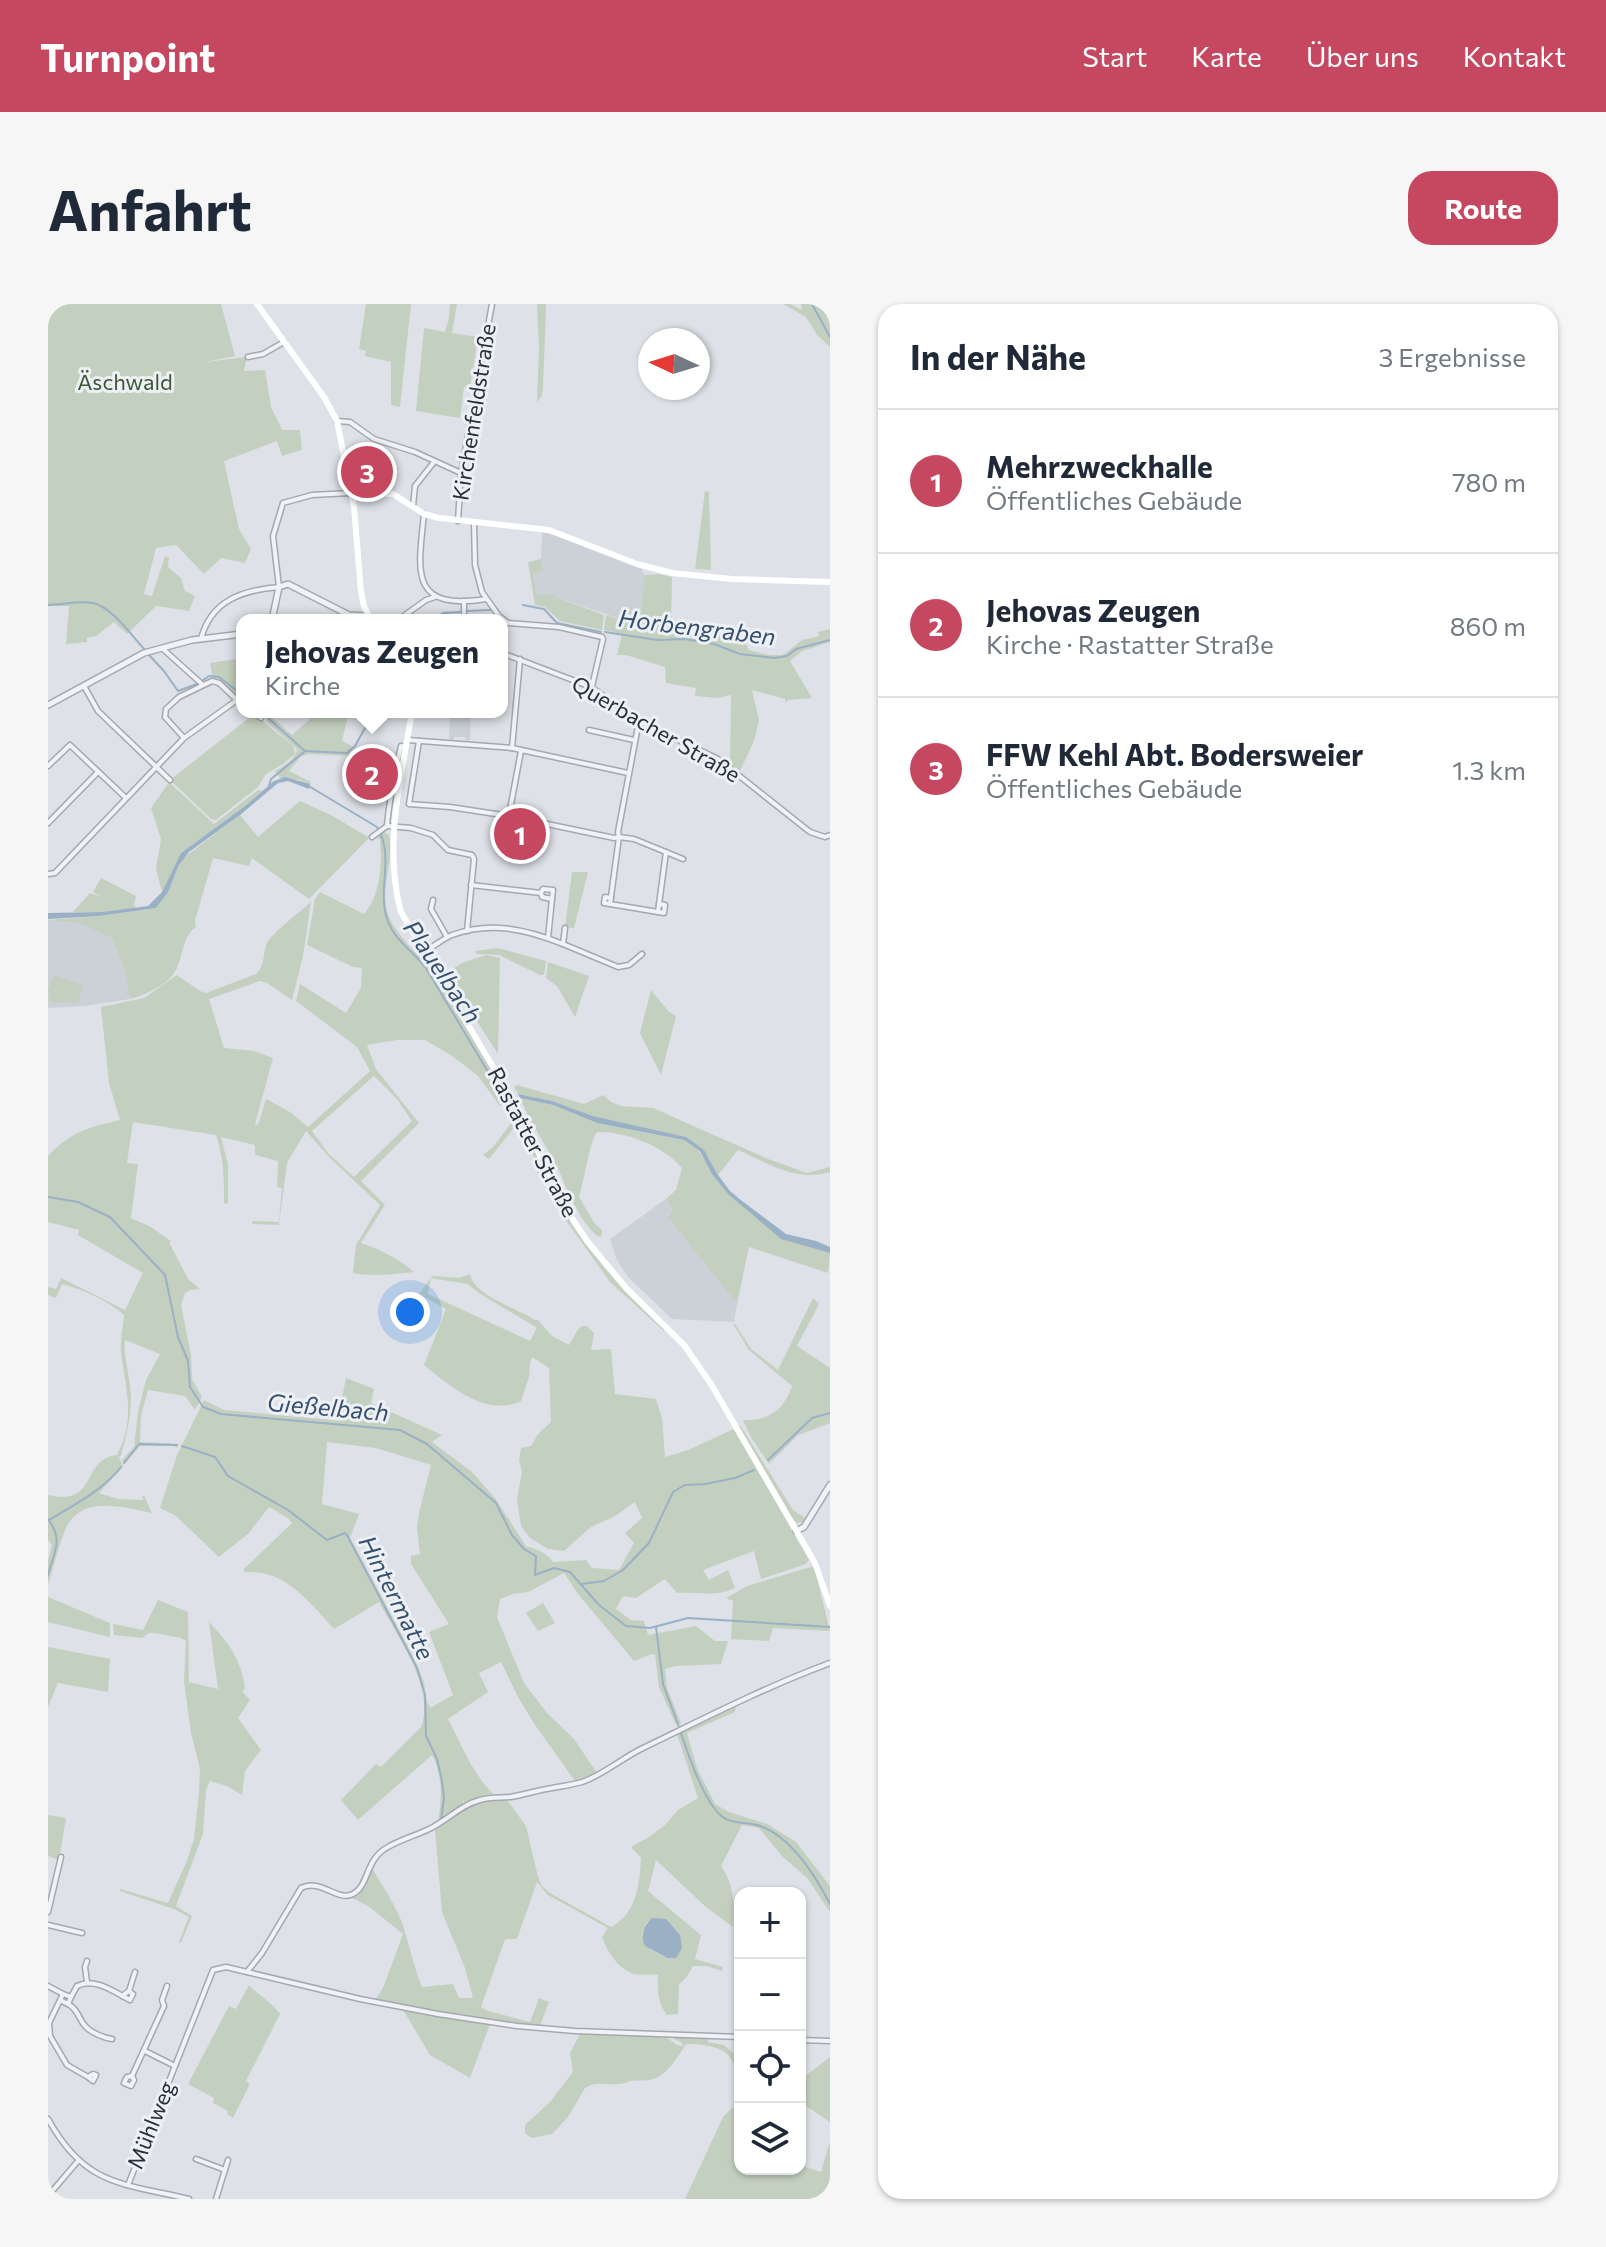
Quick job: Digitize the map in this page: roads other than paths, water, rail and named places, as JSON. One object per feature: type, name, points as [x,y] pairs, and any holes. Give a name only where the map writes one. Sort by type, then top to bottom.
[{"type":"main road","points":[[257,304],[324,397],[337,421],[354,507],[361,592],[368,614]]},
{"type":"main road","points":[[350,493],[393,494],[424,514],[458,521],[537,527],[571,537],[637,564],[672,573],[732,579],[830,582]]},
{"type":"main road","name":"Rastatter Straße","points":[[411,718],[388,827],[401,912],[510,1097],[559,1195],[587,1241],[627,1289],[684,1345],[704,1373],[815,1563],[830,1606]]},
{"type":"street","name":"Kirchenfeldstraße","points":[[458,521],[461,473],[492,304]]},
{"type":"street","points":[[248,357],[263,354],[284,342]]},
{"type":"street","points":[[337,421],[350,422],[374,439],[415,452],[461,473]]},
{"type":"street","points":[[413,506],[415,486],[434,462]]},
{"type":"street","points":[[273,614],[279,587],[273,536],[283,503],[312,495],[350,493]]},
{"type":"street","points":[[424,514],[420,564],[426,600]]},
{"type":"street","points":[[474,523],[475,565],[486,599],[497,614]]},
{"type":"street","points":[[201,639],[214,611],[246,591],[288,584],[347,614]]},
{"type":"street","points":[[426,590],[435,597]]},
{"type":"street","points":[[406,614],[435,597],[464,601],[486,599]]},
{"type":"street","points":[[464,601],[464,614]]},
{"type":"street","points":[[508,623],[559,627],[602,637],[591,687]]},
{"type":"street","points":[[48,705],[147,652],[201,639],[236,635]]},
{"type":"street","points":[[162,647],[203,685]]},
{"type":"street","name":"Querbacher Straße","points":[[508,655],[591,687],[639,721],[718,759],[810,832],[828,836]]},
{"type":"street","points":[[512,748],[520,659]]},
{"type":"street","points":[[184,738],[165,717],[166,709],[179,697],[212,681],[219,683],[236,698]]},
{"type":"street","points":[[84,686],[98,711],[170,780]]},
{"type":"street","points":[[49,876],[184,738],[236,705]]},
{"type":"street","points":[[639,721],[618,832],[610,901],[658,912],[666,852]]},
{"type":"street","points":[[589,730],[635,740]]},
{"type":"street","points":[[419,741],[409,804],[509,816],[614,838],[634,839],[683,859]]},
{"type":"street","points":[[407,744],[419,741],[512,748],[628,773]]},
{"type":"street","points":[[48,766],[70,745],[126,798]]},
{"type":"street","points":[[509,816],[521,751]]},
{"type":"street","points":[[49,820],[98,772]]},
{"type":"street","points":[[374,835],[388,827],[411,828],[433,835],[448,850],[472,855],[467,931]]},
{"type":"street","points":[[471,885],[541,893]]},
{"type":"street","points":[[541,893],[543,889],[553,890],[548,938]]},
{"type":"street","points":[[541,893],[542,897],[552,899]]},
{"type":"street","points":[[433,900],[431,909],[447,937]]},
{"type":"street","points":[[424,951],[447,937],[467,931],[503,928],[524,930],[548,938],[618,967],[629,965],[642,954]]},
{"type":"street","points":[[563,944],[565,928]]},
{"type":"street","points":[[796,1531],[804,1527],[830,1485]]},
{"type":"street","points":[[734,2037],[517,2026],[360,1999],[247,1972],[301,1888],[309,1884],[337,1894],[351,1895],[361,1886],[377,1853],[429,1830],[476,1800],[583,1782],[681,1729],[830,1663]]},
{"type":"street","points":[[48,1912],[61,1857]]},
{"type":"street","points":[[48,1925],[82,1933]]},
{"type":"street","points":[[87,1961],[87,1982]]},
{"type":"street","name":"Mühlweg","points":[[128,2185],[213,1970],[226,1967],[247,1972]]},
{"type":"street","points":[[68,2004],[77,1986],[87,1982],[99,1984],[130,2000],[133,1994],[129,1991],[135,1972]]},
{"type":"street","points":[[48,1986],[71,1997]]},
{"type":"street","name":"Mühlweg","points":[[132,2076],[164,2006],[162,2000],[167,1986]]},
{"type":"street","points":[[63,1994],[49,2023],[50,2036],[67,2065],[88,2077]]},
{"type":"street","points":[[60,2000],[76,2009],[87,2029],[112,2039]]},
{"type":"street","points":[[806,2040],[830,2041]]},
{"type":"street","points":[[48,2051],[55,2046]]},
{"type":"street","name":"Mühlweg","points":[[144,2051],[175,2066]]},
{"type":"street","points":[[48,2119],[78,2161],[98,2176],[189,2199]]},
{"type":"street","points":[[196,2159],[225,2170]]},
{"type":"street","points":[[216,2199],[228,2160]]},
{"type":"street","points":[[48,2196],[78,2161]]},
{"type":"water","points":[[285,777],[310,784],[309,789],[288,781],[278,783],[189,852],[156,908],[48,919],[48,913],[102,912],[148,906],[162,892],[181,853],[274,781]]},
{"type":"water","points":[[518,1094],[552,1101],[593,1116],[686,1137],[704,1150],[718,1175],[742,1201],[786,1234],[830,1247],[830,1253],[781,1239],[728,1194],[712,1174],[700,1151],[684,1140],[597,1123],[553,1105],[520,1098]]},
{"type":"water","points":[[652,1918],[666,1919],[680,1935],[682,1948],[676,1958],[667,1958],[645,1946],[644,1931]]},
{"type":"waterway","points":[[812,304],[830,337]]},
{"type":"waterway","name":"Horbengraben","points":[[48,605],[82,602],[100,606],[114,616],[145,650]]},
{"type":"waterway","name":"Horbengraben","points":[[523,605],[544,609],[557,623],[601,632]]},
{"type":"waterway","name":"Horbengraben","points":[[467,611],[491,610]]},
{"type":"waterway","name":"Horbengraben","points":[[442,614],[461,612]]},
{"type":"waterway","name":"Horbengraben","points":[[605,632],[657,640],[684,639],[714,644],[740,654],[774,658],[830,640]]},
{"type":"waterway","name":"Horbengraben","points":[[149,655],[178,691],[197,684]]},
{"type":"waterway","name":"Horbengraben","points":[[203,680],[209,676],[219,677],[236,690]]},
{"type":"waterway","name":"Horbengraben","points":[[268,718],[305,751],[347,753],[355,746],[371,718]]},
{"type":"waterway","points":[[268,789],[271,779],[304,752]]},
{"type":"waterway","name":"Plauelbach","points":[[307,785],[377,827],[385,849],[384,908],[390,926],[426,968],[503,1097],[507,1098]]},
{"type":"waterway","name":"Gießelbach","points":[[48,1197],[78,1202],[110,1217],[165,1275],[178,1337],[188,1361],[190,1387],[203,1407],[221,1414],[400,1430],[427,1444],[496,1503],[512,1535],[524,1549],[536,1556],[535,1575],[554,1568],[570,1572],[599,1605],[626,1626],[650,1628],[688,1618],[830,1627]]},
{"type":"waterway","points":[[768,1460],[812,1418],[830,1413]]},
{"type":"waterway","name":"Hintermatte","points":[[124,1463],[139,1444],[177,1445]]},
{"type":"waterway","name":"Hintermatte","points":[[182,1446],[215,1457],[228,1476],[288,1510],[327,1540],[345,1533],[347,1535],[417,1668],[425,1695],[426,1736],[437,1759],[442,1781],[444,1798],[441,1820]]},
{"type":"waterway","name":"Hintermatte","points":[[49,1520],[97,1490],[121,1467]]},
{"type":"waterway","points":[[582,1584],[604,1581],[623,1570],[649,1543],[673,1492],[685,1485],[735,1478],[754,1470]]},
{"type":"waterway","points":[[48,1519],[57,1540],[48,1575]]},
{"type":"waterway","points":[[656,1627],[663,1684],[679,1727]]},
{"type":"waterway","points":[[681,1733],[699,1780],[719,1813],[730,1821],[757,1825],[780,1837],[809,1869],[830,1904]]},
{"type":"place","name":"FFW Kehl Abt. Bodersweier","points":[[367,472]]},
{"type":"place","name":"Jehovas Zeugen","points":[[372,774]]},
{"type":"place","name":"Mehrzweckhalle","points":[[520,834]]},
{"type":"park label","name":"Äschwald","points":[[125,382]]}]
